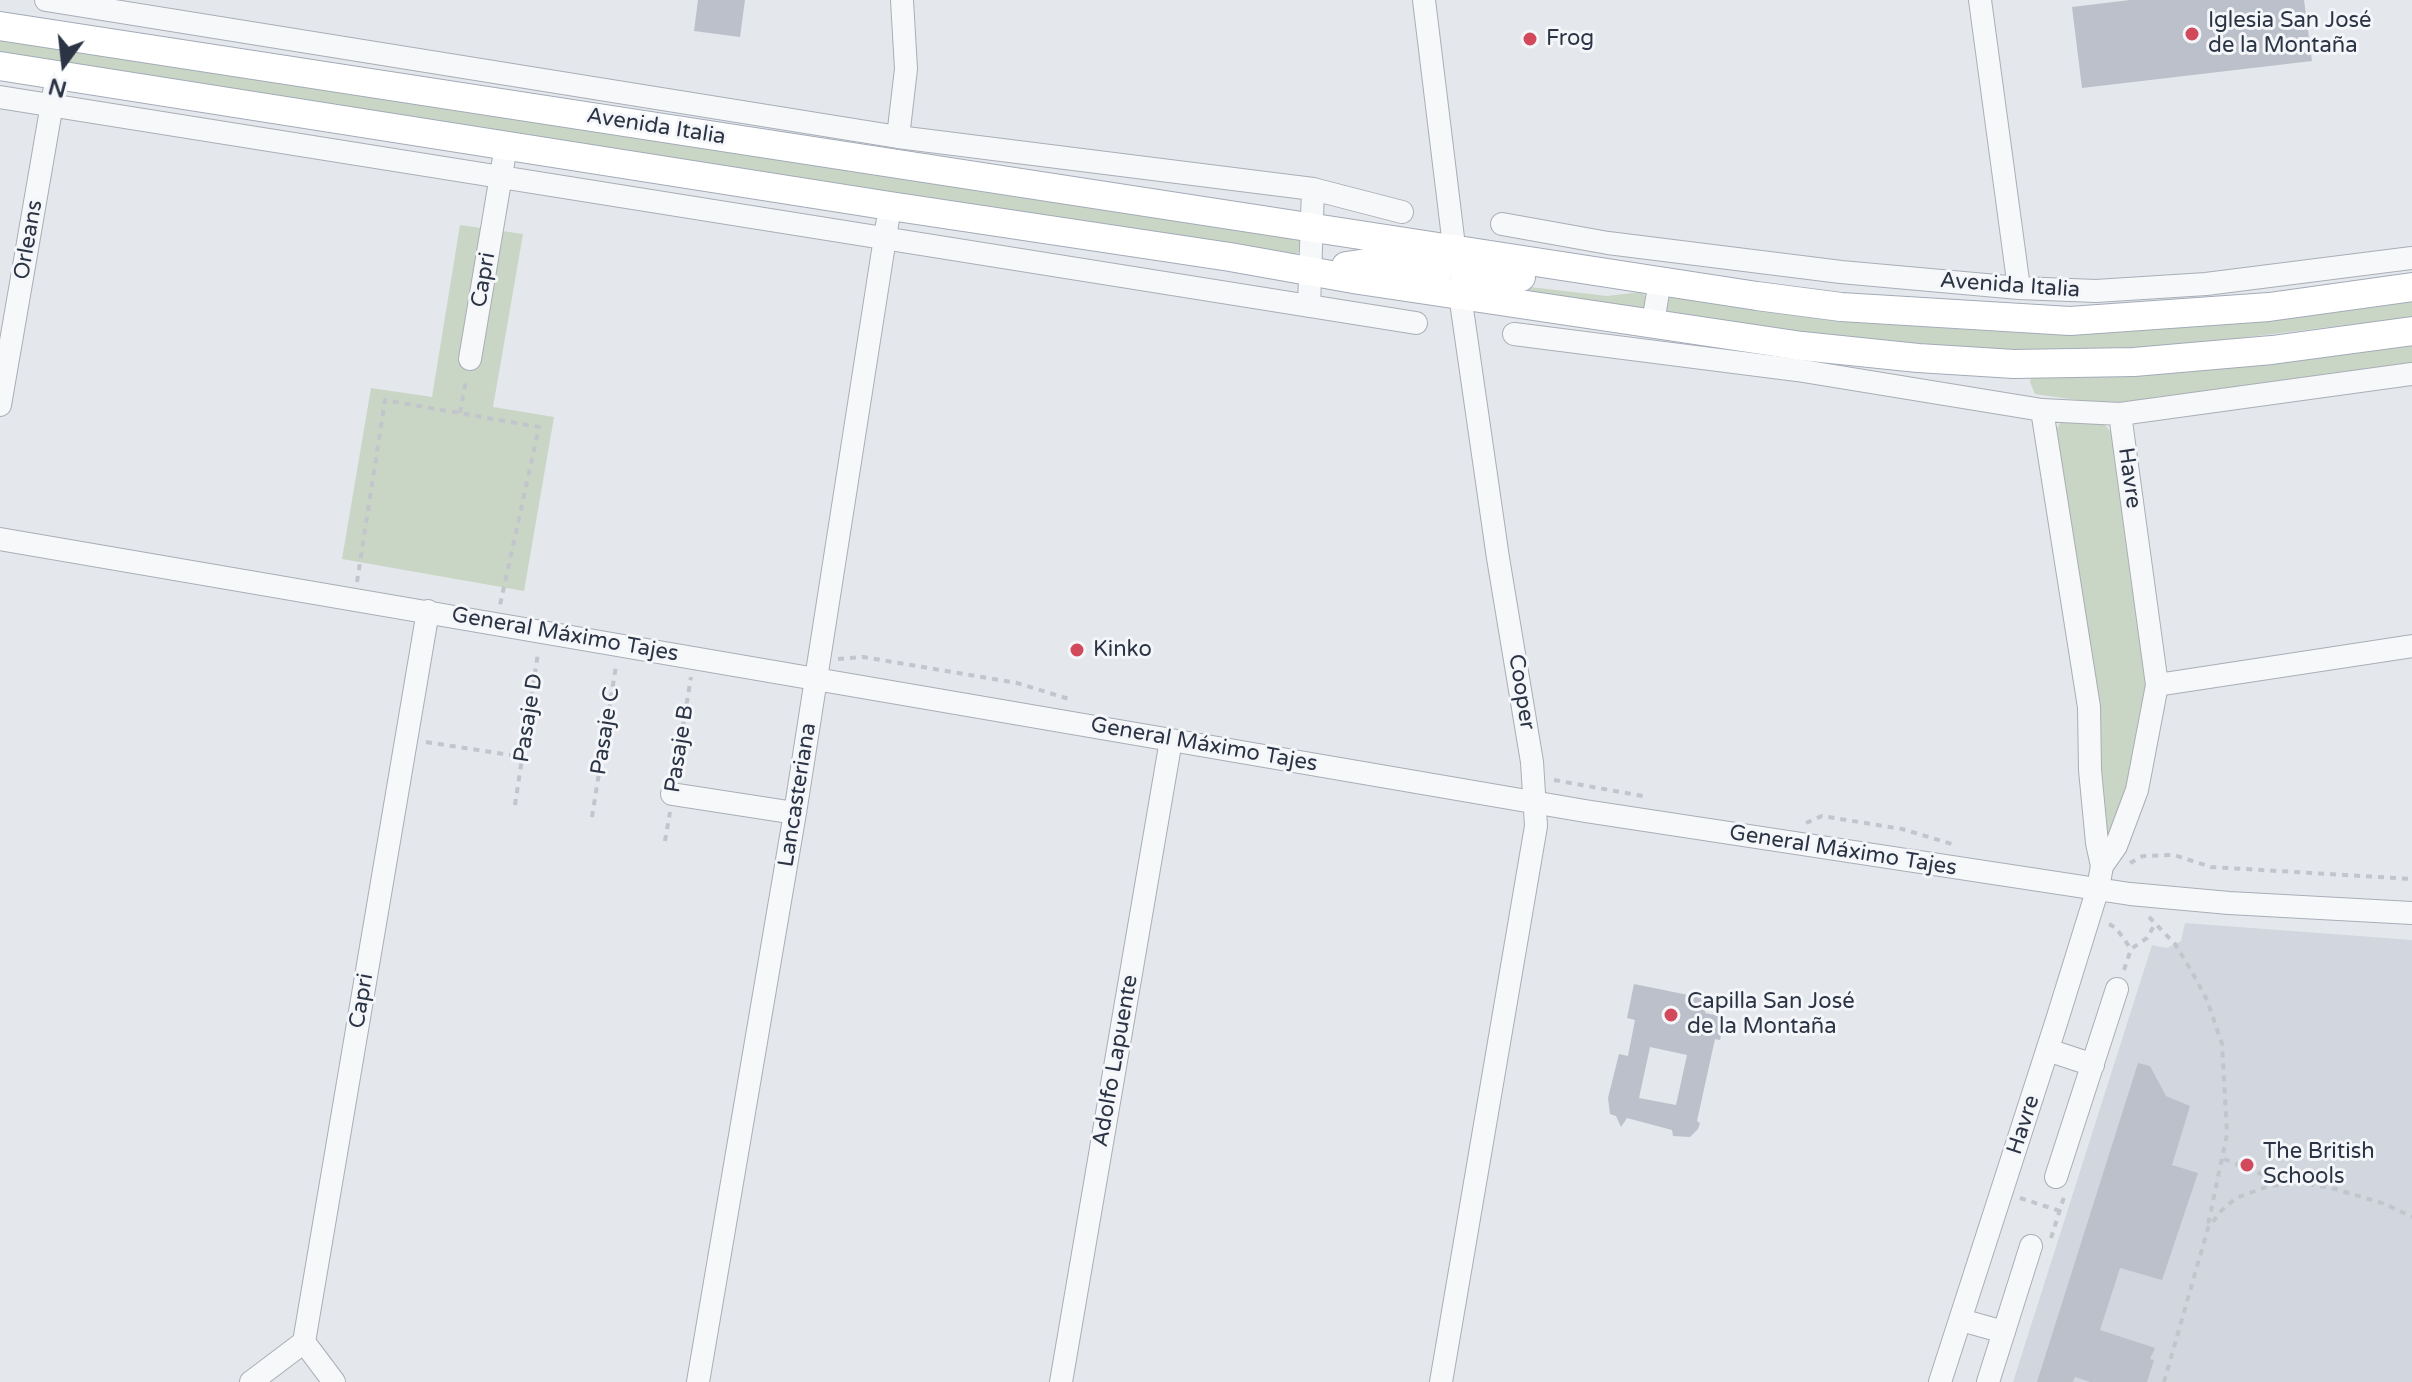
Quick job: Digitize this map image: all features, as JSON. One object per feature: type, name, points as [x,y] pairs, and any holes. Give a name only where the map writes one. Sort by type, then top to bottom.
[{"type":"main road","name":"Avenida Italia","points":[[0,26],[1841,307],[2070,321],[2269,307],[2412,287]]},
{"type":"main road","name":"Avenida Italia","points":[[0,66],[1230,257],[1359,280],[1595,313],[1653,323],[1799,358],[1868,366],[2134,362],[2272,350],[2412,331]]},
{"type":"main road","points":[[1310,271],[1362,263],[1441,267],[1450,260],[1455,249]]},
{"type":"main road","points":[[1460,295],[1467,278],[1476,273],[1488,272],[1581,286],[1648,278]]},
{"type":"street","points":[[39,0],[42,32]]},
{"type":"street","name":"Avenida Italia","points":[[46,0],[898,137],[1313,189],[1402,212]]},
{"type":"street","points":[[898,137],[906,69],[902,0]]},
{"type":"street","name":"Cooper","points":[[1424,0],[1460,295],[1498,558],[1532,762],[1536,826],[1441,1382]]},
{"type":"street","points":[[1980,0],[2019,288]]},
{"type":"street","name":"Orleans","points":[[0,405],[57,75]]},
{"type":"street","points":[[0,97],[1416,323]]},
{"type":"street","name":"Capri","points":[[470,359],[506,146]]},
{"type":"street","name":"Avenida Italia","points":[[602,193],[608,162]]},
{"type":"street","points":[[1309,306],[1313,189]]},
{"type":"street","name":"Lancasteriana","points":[[698,1382],[795,813],[890,206]]},
{"type":"street","name":"Avenida Italia","points":[[1502,224],[1608,243],[1841,272],[2019,288],[2096,291],[2206,284],[2412,258]]},
{"type":"street","points":[[1602,272],[1608,243]]},
{"type":"street","points":[[1163,283],[1166,247]]},
{"type":"street","points":[[1226,293],[1230,257]]},
{"type":"street","points":[[1648,278],[1653,323]]},
{"type":"street","points":[[1358,314],[1359,280]]},
{"type":"street","points":[[1590,343],[1595,313]]},
{"type":"street","name":"Avenida Italia","points":[[1514,334],[1590,343],[1799,358]]},
{"type":"street","name":"Avenida Italia","points":[[1868,366],[2042,410],[2120,414],[2412,374]]},
{"type":"street","name":"Havre","points":[[2042,410],[2089,707],[2090,770],[2097,843],[2108,873]]},
{"type":"street","name":"Havre","points":[[1940,1382],[2089,918],[2137,790],[2157,685],[2120,414]]},
{"type":"street","name":"General Máximo Tajes","points":[[0,539],[1535,802],[1939,866],[2108,873],[2130,894],[2412,913]]},
{"type":"street","name":"Capri","points":[[304,1342],[428,611]]},
{"type":"street","points":[[2157,685],[2412,646]]},
{"type":"street","name":"Adolfo Lapuente","points":[[1061,1382],[1171,740]]},
{"type":"street","points":[[672,794],[795,813]]},
{"type":"street","points":[[2056,1177],[2117,989]]},
{"type":"street","points":[[2048,1050],[2093,1065]]},
{"type":"street","points":[[1988,1382],[2031,1246]]},
{"type":"street","points":[[1961,1320],[2004,1332]]},
{"type":"street","points":[[251,1382],[304,1342],[334,1382]]},
{"type":"path","points":[[460,413],[470,359]]},
{"type":"path","points":[[354,598],[385,400],[539,427],[496,623]]},
{"type":"path","name":"Pasaje D","points":[[515,805],[542,631]]},
{"type":"path","name":"Pasaje C","points":[[592,817],[619,644]]},
{"type":"path","name":"Pasaje B","points":[[665,841],[694,658]]},
{"type":"path","points":[[407,740],[523,757]]},
{"type":"path","points":[[1553,780],[1661,800]]},
{"type":"path","points":[[1801,825],[1822,816],[1902,829],[1962,847]]},
{"type":"path","points":[[2108,873],[2143,856],[2174,855],[2211,867],[2412,879]]},
{"type":"path","points":[[2130,894],[2175,944],[2207,1000],[2222,1044],[2227,1097],[2224,1159],[2208,1228],[2164,1382]]},
{"type":"path","points":[[2089,918],[2116,928],[2131,949],[2147,938],[2155,924]]},
{"type":"path","points":[[2224,1159],[2284,1183]]},
{"type":"path","points":[[2031,1246],[2047,1251],[2069,1181],[2056,1177]]},
{"type":"path","points":[[2208,1228],[2236,1198],[2284,1183],[2335,1189],[2385,1204],[2412,1217]]},
{"type":"path","points":[[2003,1192],[2060,1211]]},
{"type":"shaded area","name":"The British Schools","points":[[2185,923],[2412,940],[2412,1382],[2013,1382],[2152,945],[2167,948],[2181,941]]},
{"type":"green space","points":[[0,37],[1300,239],[1302,249],[1296,254],[1289,254],[0,57]]},
{"type":"green space","points":[[460,225],[523,234],[493,407],[554,417],[524,591],[342,559],[371,388],[432,397]]},
{"type":"green space","points":[[1479,281],[1607,296],[1641,292],[1647,297],[1646,307],[1479,287]]},
{"type":"green space","points":[[1671,296],[1865,323],[2023,333],[2077,333],[2412,298],[2412,317],[2199,343],[2025,353],[1791,333],[1667,313],[1663,308],[1666,298]]},
{"type":"green space","points":[[2412,340],[2412,367],[2155,397],[2138,404],[2113,405],[2035,394],[2030,382],[2031,377]]},
{"type":"green space","points":[[2066,420],[2103,423],[2111,432],[2148,684],[2128,789],[2108,836],[2105,834],[2055,432]]},
{"type":"building","points":[[698,0],[745,0],[740,37],[694,31]]},
{"type":"building","name":"Iglesia San José de la Montaña","points":[[2130,0],[2304,0],[2312,61],[2082,88],[2072,7]]},
{"type":"building","points":[[1634,984],[1708,999],[1705,1013],[1725,1017],[1720,1040],[1715,1039],[1697,1121],[1700,1123],[1690,1137],[1673,1136],[1672,1130],[1627,1118],[1621,1127],[1616,1116],[1610,1114],[1608,1098],[1619,1054],[1628,1056],[1635,1020],[1627,1018]],"holes":[[[1650,1047],[1687,1055],[1676,1105],[1639,1098]]]},
{"type":"building","points":[[2138,1063],[2150,1066],[2166,1096],[2190,1106],[2172,1165],[2198,1173],[2162,1280],[2120,1268],[2100,1330],[2155,1348],[2150,1359],[2154,1360],[2147,1382],[2090,1382],[2075,1377],[2073,1382],[2037,1382]]},
{"type":"place","name":"Iglesia San José de la Montaña","points":[[2192,34]]},
{"type":"place","name":"Frog","points":[[1530,39]]},
{"type":"place","name":"Kinko","points":[[1077,650]]},
{"type":"place","name":"Capilla San José de la Montaña","points":[[1671,1015]]},
{"type":"place","name":"The British Schools","points":[[2247,1165]]}]
